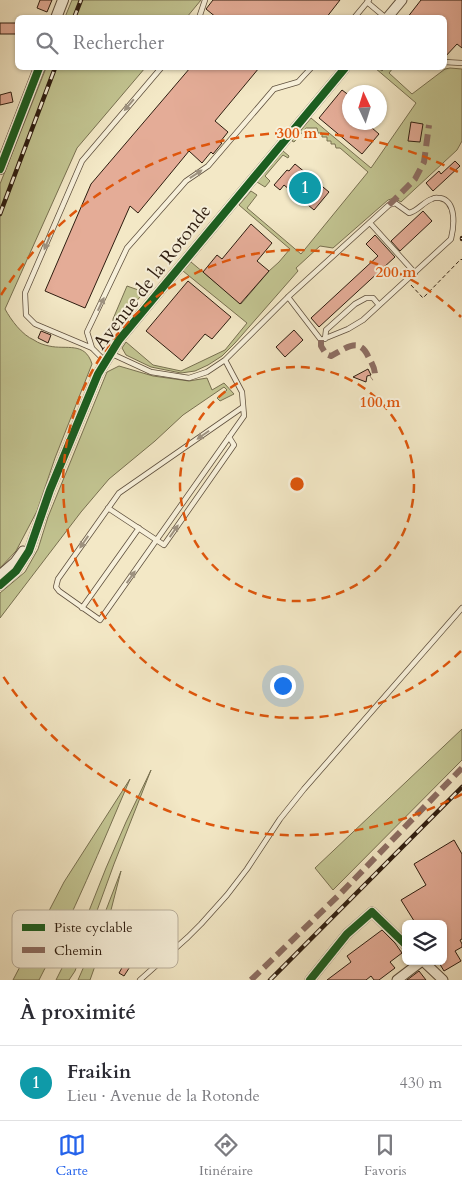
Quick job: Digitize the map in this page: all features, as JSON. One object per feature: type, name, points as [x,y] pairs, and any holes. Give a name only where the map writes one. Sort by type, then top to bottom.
[{"type":"street","points":[[57,15],[63,0]]},
{"type":"street","points":[[390,15],[402,0]]},
{"type":"street","points":[[0,169],[38,70]]},
{"type":"street","name":"Avenue de la Rotonde","points":[[0,585],[16,571],[25,557],[98,374],[119,340],[343,70]]},
{"type":"street","name":"Avenue de la Rotonde","points":[[0,575],[21,554],[40,518]]},
{"type":"street","points":[[310,980],[347,934],[372,912],[402,941]]},
{"type":"street","points":[[397,980],[417,965]]},
{"type":"street","points":[[426,965],[442,980]]},
{"type":"lane","points":[[200,15],[204,0]]},
{"type":"lane","points":[[356,15],[368,1],[384,15]]},
{"type":"lane","points":[[447,62],[462,63]]},
{"type":"lane","points":[[159,70],[82,161],[25,293],[26,315],[35,324],[92,348],[108,357],[151,372],[189,378],[207,372],[225,360],[288,297],[389,205],[395,204],[409,213],[414,212],[434,198],[444,199],[450,205],[453,213],[454,228],[451,239],[363,320],[321,340],[288,297]]},
{"type":"lane","points":[[92,348],[87,332],[127,248],[186,181],[208,166],[274,90],[298,82],[309,70]]},
{"type":"lane","points":[[370,222],[415,273]]},
{"type":"lane","points":[[325,339],[326,330],[355,304],[366,298],[373,298],[379,305]]},
{"type":"lane","points":[[225,360],[242,392],[244,416],[100,620],[59,591],[56,587],[58,579],[119,493],[243,407]]},
{"type":"lane","points":[[108,508],[164,545],[234,445],[229,437]]},
{"type":"lane","points":[[82,608],[139,528]]},
{"type":"lane","points":[[178,946],[216,908],[247,869],[280,819],[304,788],[462,608]]},
{"type":"lane","points":[[140,980],[153,968]]},
{"type":"path","points":[[407,281],[423,298],[461,258],[462,260]]},
{"type":"green space","points":[[72,0],[201,0],[189,15],[66,15]]},
{"type":"green space","points":[[450,68],[462,69],[462,141],[457,150],[401,202],[394,198],[388,200],[333,248],[320,246],[296,268],[298,271],[235,343],[222,356],[208,365],[195,371],[181,373],[151,367],[126,355],[122,348],[126,342],[153,365],[181,371],[225,350],[247,323],[183,271],[191,262],[241,304],[290,249],[239,205],[251,191],[257,195],[247,208],[301,254],[368,172],[340,148],[336,148],[335,144],[327,141],[327,137],[322,137],[322,133],[318,133],[317,128],[306,128],[294,142],[292,141],[311,118],[371,168],[416,103],[377,70],[391,70],[389,73],[412,94],[444,70]]},
{"type":"green space","points":[[45,70],[143,70],[77,148],[5,309],[10,318],[25,335],[47,346],[80,349],[89,357],[92,364],[55,458],[37,511],[16,551],[0,568],[0,184]]},
{"type":"green space","points":[[283,151],[289,156],[288,158],[283,155],[265,176],[270,181],[265,187],[257,182]]},
{"type":"green space","points":[[127,286],[144,292],[113,329],[113,319]]},
{"type":"green space","points":[[119,366],[153,376],[189,381],[207,378],[212,390],[224,383],[234,394],[220,401],[217,398],[227,390],[224,387],[183,415],[109,479],[81,512],[0,618],[0,593],[25,572],[38,549],[48,517],[107,372]]},
{"type":"green space","points":[[462,729],[462,760],[333,890],[315,868]]},
{"type":"green space","points":[[151,770],[97,910],[89,910],[106,868]]},
{"type":"green space","points":[[130,779],[73,910],[49,910],[64,882]]},
{"type":"green space","points":[[121,871],[111,910],[106,910]]},
{"type":"green space","points":[[19,968],[45,968],[39,980],[13,980]]},
{"type":"green space","points":[[62,968],[76,968],[69,980],[56,980]]},
{"type":"green space","points":[[83,968],[94,968],[90,980],[78,980]]},
{"type":"building","points":[[40,0],[52,0],[47,12],[37,8]]},
{"type":"building","points":[[213,0],[340,0],[328,15],[213,15],[206,9]]},
{"type":"building","points":[[421,0],[462,0],[462,48],[457,44],[447,55],[447,15],[409,15]]},
{"type":"building","points":[[0,23],[15,23],[15,34],[0,34]]},
{"type":"building","points":[[188,70],[257,70],[215,121],[228,132],[213,154],[211,152],[202,163],[189,151],[138,213],[130,206],[85,308],[45,291],[91,184]]},
{"type":"building","points":[[342,90],[342,130],[374,130],[379,134],[362,154],[319,118]]},
{"type":"building","points":[[11,92],[13,102],[0,105],[0,95]]},
{"type":"building","points":[[411,122],[423,124],[420,142],[408,141]]},
{"type":"building","points":[[455,161],[460,166],[433,191],[426,183],[439,171],[441,174]]},
{"type":"building","points":[[295,164],[329,192],[314,210],[284,185],[280,190],[274,185]]},
{"type":"building","points":[[423,211],[432,221],[400,251],[391,241]]},
{"type":"building","points":[[251,224],[272,243],[257,261],[269,271],[240,304],[203,272],[217,255],[222,259]]},
{"type":"building","points":[[375,235],[395,257],[319,327],[311,318],[378,256],[366,244]]},
{"type":"building","points":[[188,281],[231,317],[212,339],[205,334],[182,361],[146,331]]},
{"type":"building","points":[[294,330],[303,340],[285,357],[276,347]]},
{"type":"building","points":[[41,331],[51,335],[48,343],[38,338]]},
{"type":"building","points":[[368,369],[371,375],[367,376],[366,382],[353,377]]},
{"type":"building","points":[[454,840],[462,854],[462,939],[460,940],[462,947],[455,951],[461,961],[444,971],[440,965],[447,965],[447,920],[414,920],[401,900],[426,885],[414,864]]},
{"type":"building","points":[[382,930],[402,953],[390,962],[395,968],[379,980],[374,980],[371,976],[366,980],[327,980],[351,962],[347,956]]},
{"type":"building","points":[[122,968],[129,968],[124,976],[119,973]]},
{"type":"building","points":[[419,971],[426,980],[407,980]]},
{"type":"railway","points":[[75,15],[81,0]]},
{"type":"railway","points":[[0,214],[54,70]]},
{"type":"railway","points":[[270,980],[462,787]]},
{"type":"marked path","points":[[389,205],[415,179],[424,162],[429,125]]},
{"type":"marked path","points":[[321,340],[321,346],[326,354],[331,356],[356,345],[364,350],[374,367],[375,375],[371,378]]},
{"type":"marked path","points":[[251,980],[341,893],[462,768]]},
{"type":"cycle path","points":[[0,169],[38,70]]},
{"type":"cycle path","points":[[0,585],[16,571],[29,551],[50,490],[98,374],[119,340],[343,70]]},
{"type":"cycle path","points":[[310,980],[347,934],[372,912],[402,941]]},
{"type":"place","name":"Fraikin","points":[[305,188]]}]
